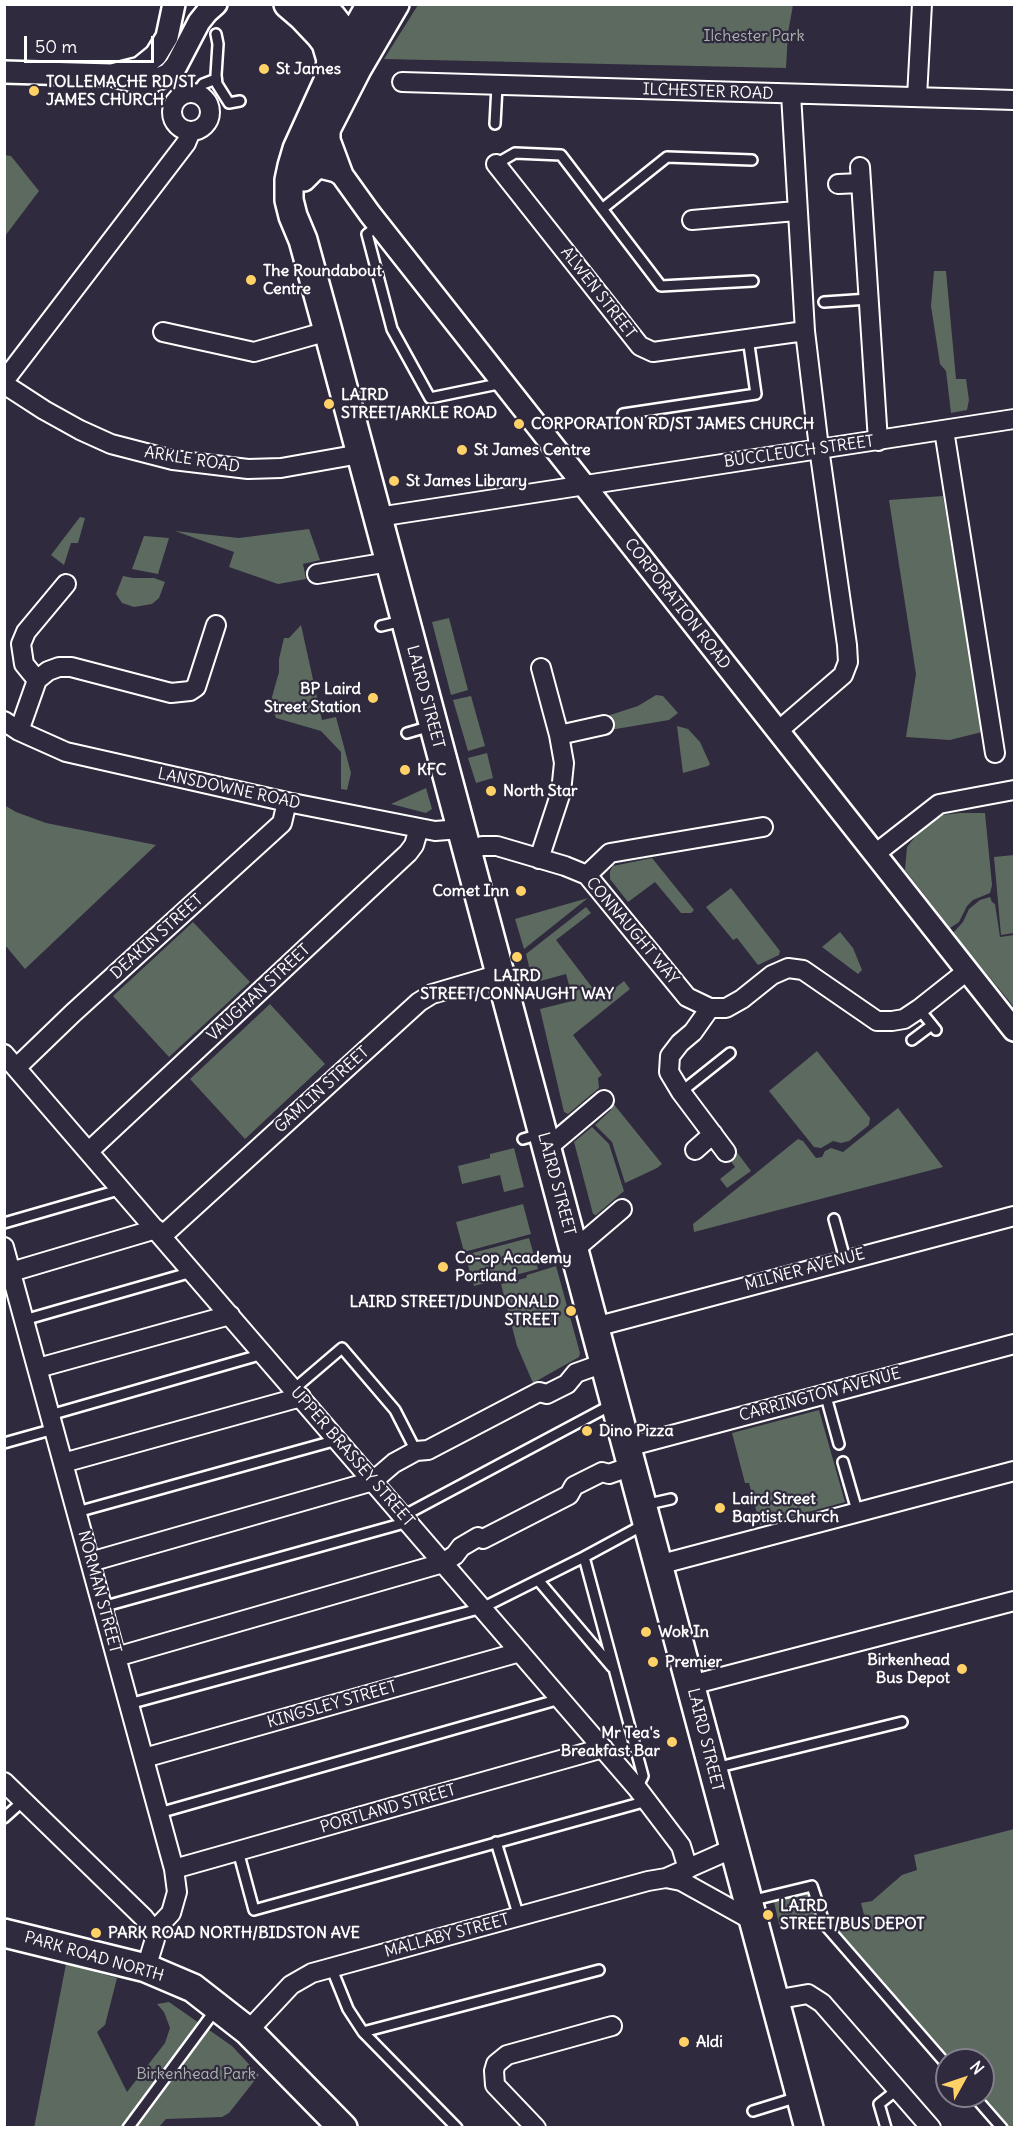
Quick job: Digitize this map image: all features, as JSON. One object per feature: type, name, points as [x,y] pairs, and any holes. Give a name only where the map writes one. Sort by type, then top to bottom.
[{"type":"main road","points":[[288,4],[302,16],[348,22],[379,12]]},
{"type":"main road","points":[[303,240],[289,200],[289,180],[297,149],[328,81],[350,40],[379,12]]},
{"type":"main road","points":[[303,240],[300,216],[304,180],[309,163],[357,69],[379,12]]},
{"type":"main road","points":[[323,19],[350,40],[357,57],[357,69]]},
{"type":"main road","points":[[323,19],[331,60],[328,81]]},
{"type":"main road","name":"LAIRD STREET","points":[[303,240],[389,562],[393,623],[433,726],[500,974],[537,1141],[573,1250],[595,1327],[809,2127]]},
{"type":"main road","name":"PARK ROAD NORTH","points":[[4,1933],[146,1968],[193,1988],[248,2031],[343,2127]]},
{"type":"street","points":[[4,72],[112,75],[140,83],[151,82],[169,74],[205,20],[207,12],[216,4]]},
{"type":"street","points":[[917,97],[922,4]]},
{"type":"street","points":[[112,75],[140,68],[156,55],[167,37],[175,5]]},
{"type":"street","name":"ILCHESTER ROAD","points":[[402,82],[1009,100]]},
{"type":"street","points":[[196,94],[206,101],[210,113],[201,129],[191,131],[179,127],[172,110],[183,95],[196,94]]},
{"type":"street","points":[[778,731],[843,675],[848,662],[819,448],[806,331],[796,212],[790,94]]},
{"type":"street","name":"CORPORATION ROAD","points":[[329,124],[329,141],[342,176],[379,225],[1014,1030]]},
{"type":"street","points":[[4,382],[186,142],[191,131]]},
{"type":"street","name":"ALWEN STREET","points":[[496,164],[640,346],[653,352],[806,331]]},
{"type":"street","points":[[304,180],[314,170],[320,168],[336,171],[342,176]]},
{"type":"street","points":[[838,184],[860,175],[878,441]]},
{"type":"street","points":[[692,220],[796,212]]},
{"type":"street","points":[[163,332],[254,352],[327,331]]},
{"type":"street","name":"ARKLE ROAD","points":[[4,382],[80,430],[111,444],[173,460],[248,469],[281,468],[360,454]]},
{"type":"street","name":"BUCCLEUCH STREET","points":[[378,517],[1014,419]]},
{"type":"street","points":[[944,430],[995,753]]},
{"type":"street","points":[[316,574],[389,562]]},
{"type":"street","points":[[38,680],[24,664],[21,644],[26,632],[66,584]]},
{"type":"street","points":[[12,726],[38,680],[48,671],[59,667],[71,667],[171,693],[190,691],[195,687],[216,625]]},
{"type":"street","points":[[539,859],[561,792],[564,763],[541,668]]},
{"type":"street","points":[[559,735],[603,725]]},
{"type":"street","name":"LANSDOWNE ROAD","points":[[12,726],[66,752],[287,802],[435,831],[464,840]]},
{"type":"street","points":[[875,854],[939,804],[1014,790]]},
{"type":"street","name":"DEAKIN STREET","points":[[17,1067],[282,823],[287,802]]},
{"type":"street","points":[[587,875],[609,853],[763,827]]},
{"type":"street","name":"VAUGHAN STREET","points":[[89,1151],[408,853],[414,845],[419,828]]},
{"type":"street","name":"CONNAUGHT WAY","points":[[464,840],[482,846],[497,846],[565,866],[587,875],[630,922],[687,997],[711,1008]]},
{"type":"street","points":[[726,1152],[681,1092],[669,1072],[670,1056],[680,1042],[693,1032],[711,1008],[726,1008],[742,999],[772,975],[788,968],[803,970],[877,1021],[892,1021],[904,1019],[920,1009],[967,971]]},
{"type":"street","name":"GAMLIN STREET","points":[[159,1232],[419,1002],[432,994],[500,974]]},
{"type":"street","name":"UPPER BRASSEY STREET","points":[[4,1054],[642,1794],[681,1846],[688,1869]]},
{"type":"street","points":[[537,1141],[604,1100]]},
{"type":"street","points":[[695,1150],[713,1134]]},
{"type":"street","points":[[573,1250],[622,1209]]},
{"type":"street","name":"MILNER AVENUE","points":[[595,1327],[1014,1216]]},
{"type":"street","points":[[11,1272],[159,1232]]},
{"type":"street","name":"NORMAN STREET","points":[[4,1247],[174,1869],[177,1892],[171,1913],[154,1931]]},
{"type":"street","points":[[38,1368],[230,1315]]},
{"type":"street","name":"CARRINGTON AVENUE","points":[[443,1563],[455,1555],[461,1547],[478,1537],[483,1539],[569,1495],[574,1486],[602,1472],[609,1474],[629,1456],[825,1393],[1014,1344]]},
{"type":"street","points":[[90,1562],[373,1481],[394,1463],[416,1451],[428,1450],[539,1392],[547,1394],[567,1384],[576,1373],[604,1363]]},
{"type":"street","points":[[63,1463],[297,1393]]},
{"type":"street","points":[[658,1565],[1014,1472]]},
{"type":"street","points":[[116,1657],[443,1563]]},
{"type":"street","points":[[691,1685],[1014,1601]]},
{"type":"street","name":"KINGSLEY STREET","points":[[144,1758],[520,1652]]},
{"type":"street","name":"PORTLAND STREET","points":[[174,1869],[603,1748]]},
{"type":"street","points":[[4,1782],[144,1918],[154,1931],[155,1939],[146,1968]]},
{"type":"street","name":"MALLABY STREET","points":[[248,2031],[291,1985],[312,1973],[666,1878],[734,1848]]},
{"type":"street","points":[[666,1878],[681,1881],[751,1911]]},
{"type":"street","points":[[774,2000],[808,1994],[822,2003],[931,2127]]},
{"type":"street","points":[[536,2127],[495,2085],[496,2064],[507,2055],[612,2026]]},
{"type":"lane","points":[[205,20],[218,44],[216,79],[229,103],[240,101]]},
{"type":"lane","points":[[196,94],[203,84],[216,79]]},
{"type":"lane","points":[[495,124],[497,86]]},
{"type":"lane","points":[[496,164],[515,153],[561,155],[661,286],[753,281]]},
{"type":"lane","points":[[602,209],[667,156],[752,160]]},
{"type":"lane","points":[[379,225],[367,234],[392,329],[430,398],[503,383]]},
{"type":"lane","points":[[824,302],[869,299]]},
{"type":"lane","points":[[623,414],[756,394],[748,339]]},
{"type":"lane","points":[[407,733],[433,726]]},
{"type":"lane","points":[[912,1040],[934,1027],[920,1009]]},
{"type":"lane","points":[[681,1092],[730,1053]]},
{"type":"lane","points":[[4,1223],[122,1189]]},
{"type":"lane","points":[[834,1220],[845,1259]]},
{"type":"lane","points":[[24,1320],[193,1271]]},
{"type":"lane","points":[[297,1393],[342,1348],[395,1410],[416,1451]]},
{"type":"lane","points":[[4,1443],[52,1422],[263,1354]]},
{"type":"lane","points":[[825,1393],[839,1444]]},
{"type":"lane","points":[[102,1607],[406,1519],[615,1403]]},
{"type":"lane","points":[[77,1512],[337,1440]]},
{"type":"lane","points":[[843,1462],[858,1514]]},
{"type":"lane","points":[[129,1704],[482,1608],[584,1557],[644,1514],[671,1499]]},
{"type":"lane","points":[[238,1851],[254,1910],[496,1842],[642,1794],[643,1776],[584,1557]]},
{"type":"lane","points":[[538,1580],[613,1668]]},
{"type":"lane","points":[[159,1813],[560,1698]]},
{"type":"lane","points":[[713,1769],[902,1722]]},
{"type":"lane","points":[[4,1818],[24,1801]]},
{"type":"lane","points":[[496,1842],[519,1917]]},
{"type":"lane","points":[[751,1911],[812,1886],[825,1925],[935,2051]]},
{"type":"lane","points":[[331,1967],[348,2009],[363,2032],[457,2127]]},
{"type":"lane","points":[[363,2032],[599,1970]]},
{"type":"lane","points":[[128,2127],[217,2007]]},
{"type":"lane","points":[[886,2127],[879,2104],[898,2089]]},
{"type":"lane","points":[[753,2111],[800,2096]]},
{"type":"lane","points":[[985,2108],[1002,2127]]},
{"type":"green space","name":"Ilchester Park","points":[[418,5],[793,5],[788,33],[786,68],[384,59]]},
{"type":"green space","points":[[5,155],[11,156],[39,191],[5,236]]},
{"type":"green space","points":[[934,271],[946,271],[956,379],[966,379],[969,400],[967,410],[951,413],[946,371],[940,364],[931,306]]},
{"type":"green space","points":[[943,496],[982,732],[950,740],[906,737],[916,674],[889,500]]},
{"type":"green space","points":[[80,517],[85,518],[78,543],[71,543],[64,565],[51,555]]},
{"type":"green space","points":[[309,529],[320,560],[303,564],[306,579],[278,584],[229,567],[234,552],[175,531],[239,538]]},
{"type":"green space","points":[[144,536],[169,538],[158,574],[132,569]]},
{"type":"green space","points":[[123,576],[154,578],[165,582],[159,598],[152,604],[134,607],[122,603],[116,594]]},
{"type":"green space","points":[[449,618],[468,690],[451,695],[432,622]]},
{"type":"green space","points":[[301,625],[322,720],[336,717],[351,773],[347,790],[341,789],[341,752],[321,731],[276,718],[270,704],[279,672],[279,659],[284,638],[289,638]]},
{"type":"green space","points":[[656,695],[663,696],[678,713],[669,720],[610,730],[607,716],[638,706]]},
{"type":"green space","points":[[471,696],[485,746],[468,751],[453,700]]},
{"type":"green space","points":[[677,726],[688,729],[700,742],[710,764],[708,766],[683,773]]},
{"type":"green space","points":[[487,753],[493,778],[476,783],[468,758]]},
{"type":"green space","points":[[426,788],[432,809],[426,813],[391,804]]},
{"type":"green space","points":[[4,805],[46,823],[156,845],[25,969],[5,945]]},
{"type":"green space","points":[[985,813],[992,885],[990,893],[973,900],[967,906],[959,922],[950,928],[905,870],[907,847],[920,831],[942,815]]},
{"type":"green space","points":[[1014,855],[1014,933],[1001,935],[994,857]]},
{"type":"green space","points":[[652,858],[694,910],[691,913],[681,913],[655,882],[628,902],[610,879],[613,866]]},
{"type":"green space","points":[[731,888],[780,951],[779,955],[758,965],[737,938],[733,940],[706,907]]},
{"type":"green space","points":[[990,897],[995,904],[1000,937],[1014,935],[1014,1007],[953,933],[963,922],[969,909],[980,900]]},
{"type":"green space","points":[[588,898],[524,949],[515,919]]},
{"type":"green space","points":[[586,907],[591,913],[556,940],[601,999],[624,981],[630,989],[573,1035],[602,1075],[598,1078],[599,1088],[568,1114],[564,1112],[540,1009],[576,1000],[566,974],[533,983],[526,954]]},
{"type":"green space","points":[[193,922],[250,982],[169,1057],[113,996]]},
{"type":"green space","points":[[840,932],[853,948],[862,970],[858,974],[822,947]]},
{"type":"green space","points":[[270,1004],[325,1064],[245,1139],[190,1079]]},
{"type":"green space","points":[[817,1051],[870,1118],[869,1125],[849,1141],[841,1143],[833,1141],[821,1148],[814,1147],[769,1091]]},
{"type":"green space","points":[[608,1097],[662,1164],[625,1183],[612,1142],[595,1125],[611,1110]]},
{"type":"green space","points":[[898,1108],[943,1167],[694,1232],[693,1224],[798,1139],[803,1141],[816,1158],[822,1157],[825,1151],[831,1148],[843,1152]]},
{"type":"green space","points":[[592,1127],[609,1144],[624,1191],[596,1215],[593,1214],[574,1142]]},
{"type":"green space","points":[[514,1148],[524,1187],[504,1192],[500,1175],[462,1184],[458,1166],[490,1158],[490,1154]]},
{"type":"green space","points":[[736,1151],[751,1171],[727,1188],[720,1179],[735,1167],[728,1157]]},
{"type":"green space","points":[[523,1204],[531,1234],[464,1252],[456,1222]]},
{"type":"green space","points":[[529,1238],[538,1269],[474,1286],[465,1255]]},
{"type":"green space","points":[[556,1266],[580,1353],[579,1357],[533,1383],[517,1346],[501,1284],[526,1278],[527,1275]]},
{"type":"green space","points":[[819,1410],[845,1502],[760,1525],[749,1483],[745,1483],[732,1433]]},
{"type":"green space","points":[[1014,1829],[1014,2127],[1009,2128],[992,2108],[995,2108],[995,2048],[941,2048],[836,1928],[865,1919],[861,1903],[872,1901],[902,1875],[917,1870],[914,1855]]},
{"type":"green space","points":[[809,1892],[817,1920],[823,1928],[780,1928],[774,1902]]},
{"type":"green space","name":"Birkenhead Park","points":[[66,1964],[117,1978],[105,2025],[97,2032],[127,2092],[165,2043],[170,2028],[164,2012],[157,2004],[169,2002],[232,2046],[259,2075],[229,2113],[222,2117],[166,2119],[159,2127],[34,2128]]},
{"type":"place","name":"St James","points":[[264,69]]},
{"type":"place","name":"TOLLEMACHE RD/ST JAMES CHURCH","points":[[34,91]]},
{"type":"place","name":"The Roundabout Centre","points":[[251,280]]},
{"type":"place","name":"LAIRD STREET/ARKLE ROAD","points":[[329,404]]},
{"type":"place","name":"CORPORATION RD/ST JAMES CHURCH","points":[[519,424]]},
{"type":"place","name":"St James Centre","points":[[462,450]]},
{"type":"place","name":"St James Library","points":[[394,481]]},
{"type":"place","name":"BP Laird Street Station","points":[[373,698]]},
{"type":"place","name":"KFC","points":[[405,770]]},
{"type":"place","name":"North Star","points":[[491,791]]},
{"type":"place","name":"Comet Inn","points":[[521,891]]},
{"type":"place","name":"LAIRD STREET/CONNAUGHT WAY","points":[[517,957]]},
{"type":"place","name":"Co-op Academy Portland","points":[[443,1267]]},
{"type":"place","name":"LAIRD STREET/DUNDONALD STREET","points":[[571,1311]]},
{"type":"place","name":"Dino Pizza","points":[[587,1431]]},
{"type":"place","name":"Laird Street Baptist Church","points":[[720,1508]]},
{"type":"place","name":"Wok In","points":[[646,1632]]},
{"type":"place","name":"Premier","points":[[653,1662]]},
{"type":"place","name":"Birkenhead Bus Depot","points":[[962,1669]]},
{"type":"place","name":"Mr Tea's Breakfast Bar","points":[[672,1742]]},
{"type":"place","name":"LAIRD STREET/BUS DEPOT","points":[[768,1915]]},
{"type":"place","name":"PARK ROAD NORTH/BIDSTON AVE","points":[[96,1933]]},
{"type":"place","name":"Aldi","points":[[684,2042]]}]
